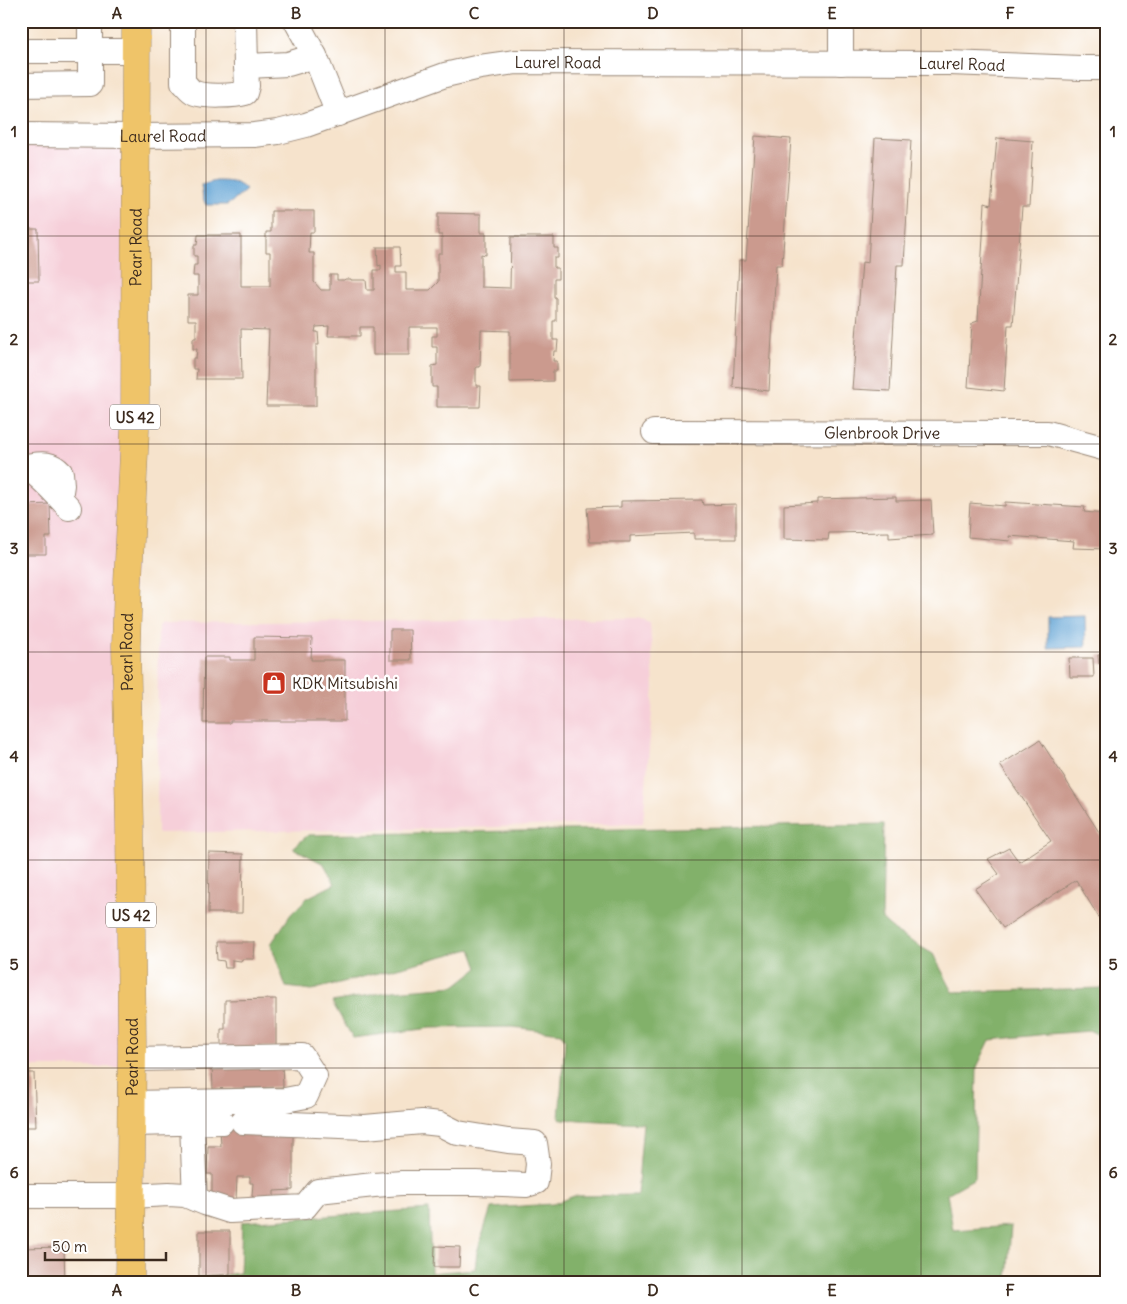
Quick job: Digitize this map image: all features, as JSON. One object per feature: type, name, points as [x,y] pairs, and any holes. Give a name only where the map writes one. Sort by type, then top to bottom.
[{"type":"main road","name":"Pearl Road","points":[[130,1283],[132,1059],[126,646],[136,430],[136,21]]},
{"type":"street","points":[[21,85],[90,84],[90,21]]},
{"type":"street","points":[[183,21],[183,82],[193,92],[202,95],[238,95],[245,93],[247,86],[245,21]]},
{"type":"street","points":[[296,21],[315,56],[338,114]]},
{"type":"street","points":[[841,21],[841,63]]},
{"type":"street","points":[[21,51],[135,51]]},
{"type":"street","points":[[246,66],[288,64],[315,56]]},
{"type":"street","name":"Laurel Road","points":[[21,135],[254,135],[278,132],[306,125],[445,75],[480,66],[516,62],[950,63],[1106,68]]},
{"type":"street","name":"Glenbrook Drive","points":[[654,432],[1048,434],[1106,449]]},
{"type":"street","points":[[23,466],[64,503]]},
{"type":"street","points":[[132,1059],[302,1056],[315,1076],[306,1096],[285,1100],[132,1113]]},
{"type":"street","points":[[21,1196],[169,1194],[185,1195],[204,1203],[230,1210],[249,1210],[304,1207],[318,1191],[374,1185],[476,1183],[526,1185],[536,1182],[538,1164],[535,1142],[508,1141],[458,1133],[440,1124],[422,1122],[365,1127],[233,1122],[192,1123],[132,1113]]},
{"type":"street","points":[[192,1123],[195,1199]]},
{"type":"shaded area","points":[[21,135],[135,136],[132,1067],[21,1067]]},
{"type":"shaded area","points":[[637,618],[650,622],[654,687],[643,823],[157,833],[158,626],[162,623]]},
{"type":"green space","points":[[884,824],[882,920],[897,933],[933,954],[953,992],[1106,988],[1106,1039],[1091,1031],[990,1040],[977,1067],[975,1178],[947,1194],[953,1230],[1011,1226],[1007,1280],[1011,1283],[221,1283],[224,1275],[240,1273],[242,1222],[429,1209],[431,1273],[475,1269],[477,1252],[491,1208],[553,1204],[574,1196],[637,1195],[643,1123],[559,1119],[565,1040],[561,1033],[513,1027],[430,1028],[353,1038],[332,1002],[392,991],[455,986],[478,968],[471,949],[312,990],[286,987],[271,944],[291,914],[307,898],[335,884],[324,864],[293,848],[308,835]]},
{"type":"water","points":[[216,181],[236,183],[246,190],[227,205],[206,205],[201,185]]},
{"type":"water","points":[[1085,616],[1086,647],[1048,648],[1048,617]]},
{"type":"building","points":[[755,136],[791,139],[782,265],[776,265],[769,391],[733,387],[739,260],[746,260]]},
{"type":"building","points":[[875,138],[911,140],[904,265],[897,265],[890,391],[852,389],[862,262],[868,263]]},
{"type":"building","points":[[997,138],[1033,141],[1029,207],[1022,207],[1013,325],[1008,325],[1004,391],[968,387],[972,323],[978,321],[985,203],[991,205]]},
{"type":"building","points":[[271,211],[314,211],[314,232],[310,232],[309,253],[314,253],[314,282],[321,290],[330,290],[330,275],[337,275],[337,280],[366,280],[367,290],[374,290],[374,270],[381,270],[381,265],[378,266],[377,247],[400,247],[401,266],[396,266],[396,272],[406,272],[406,290],[430,290],[438,282],[438,253],[442,253],[442,235],[438,235],[438,213],[481,214],[481,233],[486,233],[486,255],[481,254],[481,287],[510,288],[511,237],[554,237],[554,248],[558,248],[558,258],[554,258],[554,268],[558,268],[558,279],[554,279],[556,321],[553,321],[553,340],[558,340],[557,351],[554,351],[553,361],[557,361],[557,371],[553,371],[553,381],[510,382],[510,331],[481,330],[480,367],[476,367],[476,386],[481,386],[480,407],[437,407],[437,387],[432,387],[432,366],[437,365],[437,347],[432,347],[432,336],[437,336],[437,327],[409,327],[409,355],[373,355],[373,327],[360,327],[360,336],[328,336],[329,326],[316,327],[315,332],[318,332],[319,345],[316,345],[316,406],[266,406],[269,330],[241,329],[242,379],[196,379],[197,369],[193,369],[193,358],[196,358],[197,349],[193,349],[193,338],[196,338],[196,320],[188,320],[188,295],[198,295],[198,276],[193,276],[194,265],[197,265],[197,256],[194,256],[194,245],[197,245],[198,235],[241,235],[241,286],[270,286],[270,252],[266,252],[266,232],[271,232]]},
{"type":"building","points":[[21,229],[38,229],[39,281],[21,281]]},
{"type":"building","points":[[1104,266],[1106,266],[1106,287],[1103,287]]},
{"type":"building","points":[[21,476],[24,476],[25,505],[50,504],[51,537],[46,537],[46,554],[26,554],[25,560],[21,560]]},
{"type":"building","points":[[896,497],[896,501],[931,500],[933,535],[889,538],[889,532],[829,533],[828,540],[784,539],[784,505],[817,503],[817,499]]},
{"type":"building","points":[[702,500],[703,505],[736,504],[736,539],[694,539],[694,533],[630,536],[630,542],[590,542],[587,508],[621,507],[621,501]]},
{"type":"building","points":[[1005,502],[1085,507],[1084,512],[1106,514],[1106,549],[1073,548],[1074,541],[1009,536],[1010,541],[968,537],[970,503],[1005,506]]},
{"type":"building","points":[[390,630],[410,630],[411,660],[390,660]]},
{"type":"building","points":[[254,637],[312,638],[311,660],[345,660],[345,721],[230,721],[230,723],[203,723],[204,657],[230,657],[230,660],[254,660]]},
{"type":"building","points":[[1098,655],[1106,655],[1106,664],[1099,664]]},
{"type":"building","points":[[1069,658],[1093,658],[1094,677],[1070,677]]},
{"type":"building","points":[[1040,740],[1106,843],[1106,929],[1076,880],[1003,928],[975,889],[999,874],[988,859],[1009,848],[1019,862],[1051,841],[1000,765]]},
{"type":"building","points":[[209,853],[243,854],[242,913],[208,913]]},
{"type":"building","points":[[216,942],[255,942],[254,959],[232,960],[232,968],[225,968],[224,961],[217,960]]},
{"type":"building","points":[[276,999],[276,1047],[221,1048],[221,1029],[225,1029],[225,1000]]},
{"type":"building","points":[[282,1062],[283,1087],[213,1089],[212,1064]]},
{"type":"building","points":[[21,1073],[34,1073],[36,1127],[21,1127]]},
{"type":"building","points":[[225,1113],[241,1113],[293,1127],[293,1190],[274,1191],[274,1198],[255,1198],[252,1196],[253,1183],[250,1183],[250,1177],[237,1177],[236,1200],[212,1200],[212,1174],[207,1174],[208,1146],[221,1146],[220,1128]]},
{"type":"building","points":[[199,1231],[230,1231],[230,1274],[199,1276]]},
{"type":"building","points":[[435,1246],[460,1247],[459,1267],[434,1267]]},
{"type":"building","points":[[64,1247],[65,1283],[21,1283],[21,1248]]},
{"type":"place","name":"KDK Mitsubishi","points":[[274,683]]}]
